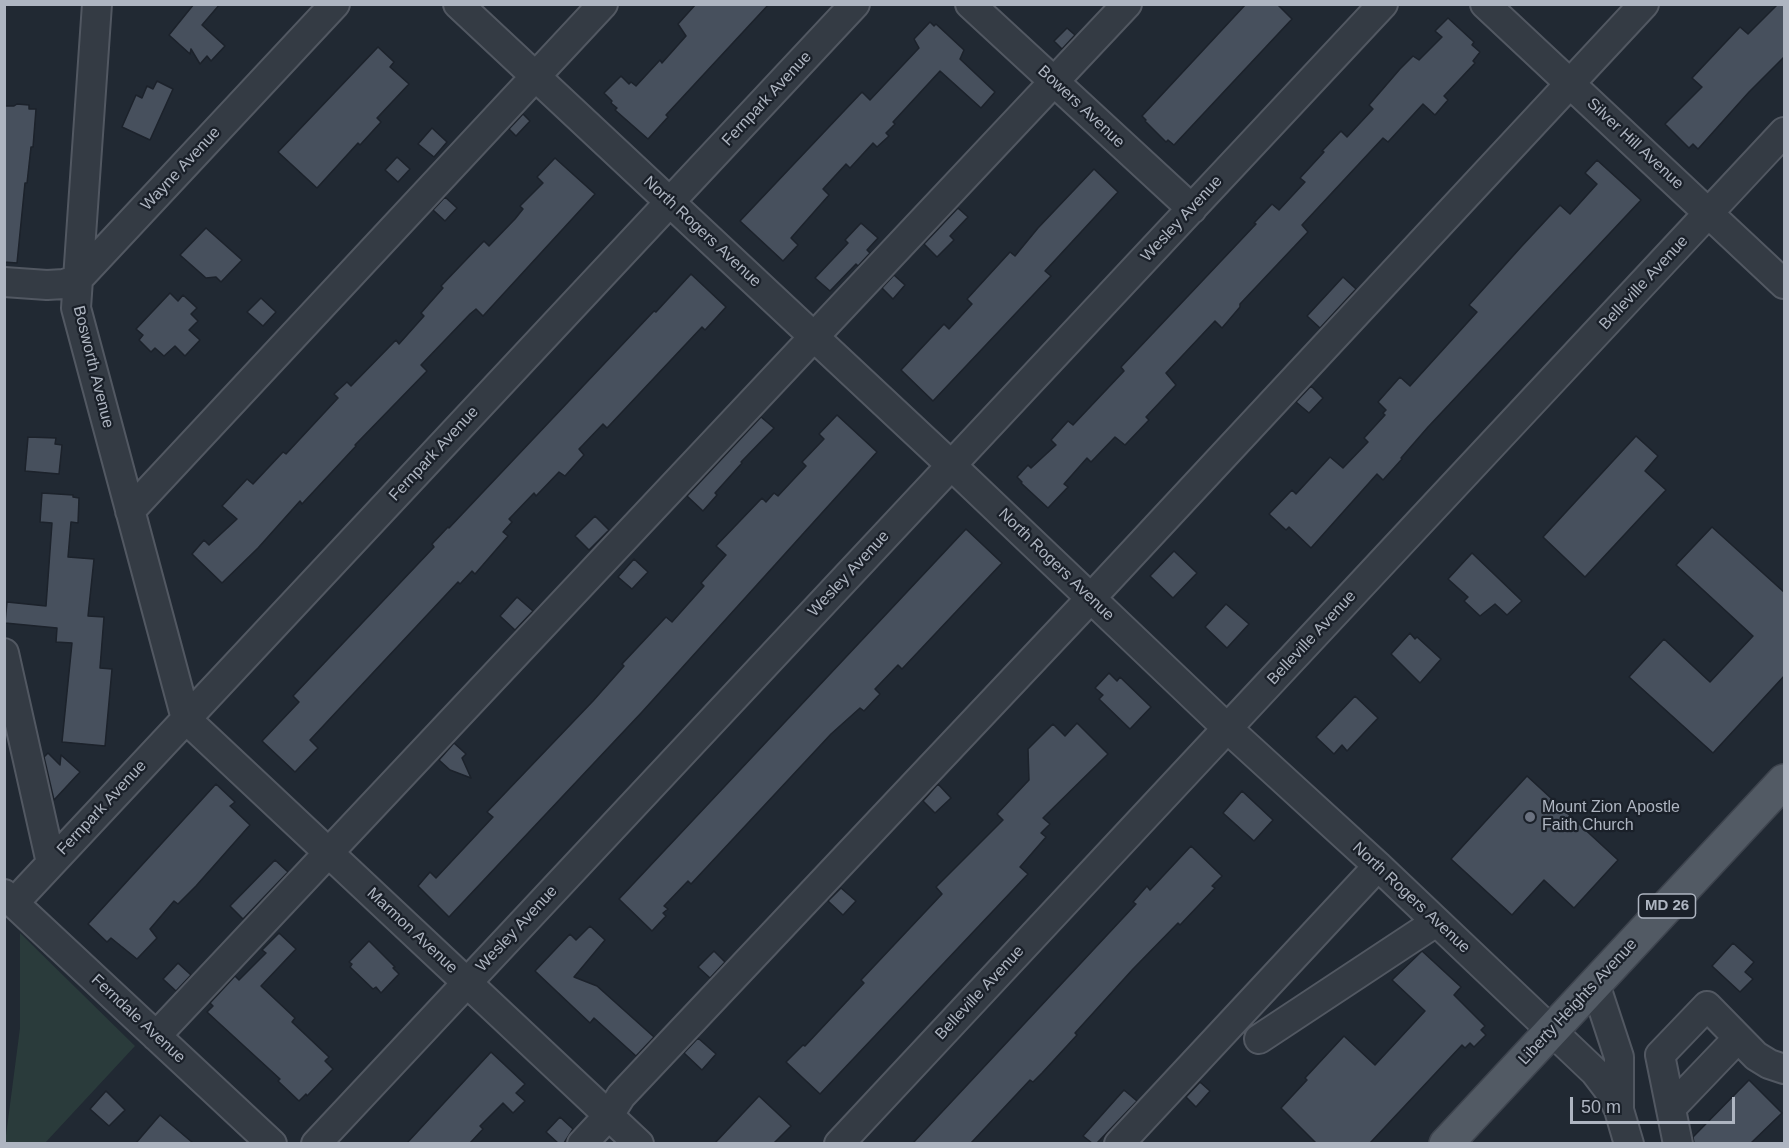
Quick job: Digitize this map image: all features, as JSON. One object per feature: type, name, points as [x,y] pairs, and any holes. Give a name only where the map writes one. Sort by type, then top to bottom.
[{"type":"main road","name":"Liberty Heights Avenue","points":[[1446,1143],[1785,781]]},
{"type":"street","name":"Bosworth Avenue","points":[[97,4],[76,308],[186,719]]},
{"type":"street","name":"Wayne Avenue","points":[[78,279],[335,4]]},
{"type":"street","name":"North Rogers Avenue","points":[[458,4],[951,465],[1227,728],[1378,866],[1599,1077],[1611,1093],[1619,1110],[1629,1143]]},
{"type":"street","points":[[130,512],[603,4]]},
{"type":"street","name":"Fernpark Avenue","points":[[9,899],[51,863],[855,4]]},
{"type":"street","name":"Bowers Avenue","points":[[970,4],[1192,209]]},
{"type":"street","points":[[156,1036],[1127,4]]},
{"type":"street","name":"Wesley Avenue","points":[[316,1143],[1383,4]]},
{"type":"street","name":"Silver Hill Avenue","points":[[1485,4],[1785,285]]},
{"type":"street","points":[[582,1143],[609,1115],[621,1095],[1091,598],[1644,4]]},
{"type":"street","name":"Belleville Avenue","points":[[839,1143],[1785,132]]},
{"type":"street","points":[[4,282],[47,285],[64,284],[78,279]]},
{"type":"street","points":[[4,653],[51,863]]},
{"type":"street","name":"Marmon Avenue","points":[[186,719],[639,1143]]},
{"type":"street","points":[[1119,1143],[1378,866]]},
{"type":"street","name":"Ferndale Avenue","points":[[9,899],[272,1143]]},
{"type":"street","points":[[1259,1039],[1436,922]]},
{"type":"street","points":[[1594,984],[1619,1057],[1619,1110]]},
{"type":"street","points":[[1678,1143],[1660,1055],[1707,1006],[1756,1056],[1769,1064],[1785,1069]]},
{"type":"street","points":[[1671,1108],[1738,1038]]},
{"type":"shaded area","points":[[20,933],[135,1046],[45,1143],[5,1143],[20,1028]]},
{"type":"building","points":[[194,4],[220,4],[202,25],[225,46],[211,61],[207,56],[200,64],[191,49],[190,54],[169,35]]},
{"type":"building","points":[[696,4],[769,4],[666,115],[668,117],[648,139],[615,110],[617,108],[604,93],[621,76],[629,84],[631,82],[636,86],[660,60],[662,63],[686,36],[678,24]]},
{"type":"building","points":[[1246,4],[1277,4],[1292,19],[1174,145],[1168,140],[1166,142],[1142,116]]},
{"type":"building","points":[[1778,4],[1785,4],[1785,56],[1698,149],[1693,144],[1689,148],[1665,124],[1702,87],[1692,78],[1740,27],[1748,34]]},
{"type":"building","points":[[1448,18],[1474,42],[1472,45],[1480,52],[1473,61],[1475,63],[1444,96],[1448,100],[1435,115],[1423,104],[1388,142],[1383,138],[1302,225],[1308,232],[1240,304],[1222,328],[1215,321],[1166,373],[1176,385],[1146,417],[1149,420],[1125,445],[1115,437],[1091,462],[1087,458],[1064,484],[1068,487],[1048,508],[1017,477],[1028,465],[1031,468],[1056,445],[1051,440],[1068,421],[1073,425],[1124,371],[1121,367],[1256,224],[1254,223],[1272,204],[1279,210],[1305,182],[1300,178],[1324,152],[1322,151],[1341,131],[1347,137],[1373,109],[1369,105],[1400,69],[1413,56],[1419,60],[1442,37],[1435,31]]},
{"type":"building","points":[[930,22],[934,26],[936,24],[964,50],[960,59],[995,92],[981,108],[940,71],[893,122],[895,124],[886,133],[889,136],[877,147],[873,143],[850,168],[846,164],[823,189],[829,195],[791,238],[798,245],[783,261],[740,221],[862,92],[870,100],[919,48],[914,39]]},
{"type":"building","points":[[1067,28],[1075,35],[1062,49],[1054,41]]},
{"type":"building","points":[[378,47],[394,62],[390,67],[409,84],[377,118],[381,122],[360,145],[358,143],[317,188],[278,152]]},
{"type":"building","points":[[157,81],[173,89],[150,140],[122,127],[136,95],[142,98],[147,86],[153,89]]},
{"type":"building","points":[[29,105],[29,109],[36,109],[33,147],[31,147],[27,183],[25,183],[17,263],[4,262],[4,106]]},
{"type":"building","points":[[523,114],[530,121],[516,136],[509,129]]},
{"type":"building","points":[[432,128],[447,142],[434,157],[418,144]]},
{"type":"building","points":[[397,157],[410,169],[398,182],[385,170]]},
{"type":"building","points":[[555,158],[595,194],[483,316],[476,309],[421,365],[427,371],[302,504],[300,501],[258,548],[222,583],[192,554],[204,540],[209,545],[237,519],[222,506],[247,479],[253,484],[283,452],[286,454],[338,398],[334,394],[347,382],[351,386],[396,340],[399,344],[424,316],[421,313],[443,288],[441,286],[484,241],[489,246],[515,219],[523,209],[520,206],[543,183],[537,177]]},
{"type":"building","points":[[1597,160],[1641,200],[1428,427],[1383,480],[1377,474],[1311,548],[1289,527],[1286,530],[1269,514],[1292,490],[1296,494],[1330,457],[1343,468],[1368,442],[1364,438],[1385,415],[1383,413],[1386,410],[1378,402],[1400,377],[1410,386],[1477,312],[1469,305],[1560,205],[1570,214],[1597,184],[1585,173]]},
{"type":"building","points":[[1094,169],[1118,192],[1045,271],[1051,276],[933,401],[901,370],[944,324],[949,329],[972,304],[967,299],[1010,252],[1015,256]]},
{"type":"building","points":[[445,197],[457,208],[445,221],[433,210]]},
{"type":"building","points":[[958,208],[968,217],[950,236],[954,240],[937,257],[924,244]]},
{"type":"building","points":[[861,223],[878,238],[867,250],[870,253],[830,291],[815,278],[848,243],[845,240]]},
{"type":"building","points":[[206,228],[242,260],[221,282],[216,277],[206,278],[180,255]]},
{"type":"building","points":[[691,274],[726,307],[705,330],[702,327],[607,428],[603,424],[579,449],[584,455],[565,476],[559,472],[536,496],[534,493],[509,519],[512,522],[503,532],[508,536],[475,574],[472,571],[460,584],[458,582],[310,740],[318,748],[295,772],[262,741],[299,702],[293,696],[434,547],[432,544],[448,527]]},
{"type":"building","points":[[894,275],[905,285],[893,299],[882,288]]},
{"type":"building","points":[[1343,277],[1356,289],[1320,328],[1307,316]]},
{"type":"building","points":[[170,293],[178,301],[183,295],[197,308],[191,314],[198,321],[189,330],[200,340],[185,356],[175,346],[164,356],[155,348],[151,352],[139,340],[143,335],[136,329]]},
{"type":"building","points":[[261,298],[276,312],[263,326],[247,312]]},
{"type":"building","points":[[1311,386],[1323,398],[1309,413],[1296,402]]},
{"type":"building","points":[[837,415],[877,452],[642,712],[449,917],[418,886],[430,872],[436,878],[493,817],[487,812],[593,701],[624,666],[622,664],[666,617],[672,622],[704,586],[701,583],[726,555],[716,546],[762,498],[766,502],[774,493],[778,496],[806,466],[802,462],[824,439],[819,434]]},
{"type":"building","points":[[761,417],[774,428],[741,462],[703,511],[687,496]]},
{"type":"building","points":[[1636,436],[1658,456],[1645,471],[1666,490],[1585,577],[1543,537]]},
{"type":"building","points":[[28,437],[56,438],[55,444],[62,445],[59,474],[25,471]]},
{"type":"building","points":[[42,493],[73,495],[79,498],[78,523],[71,522],[68,557],[94,559],[88,616],[104,617],[100,668],[112,669],[105,746],[62,742],[72,643],[56,642],[57,628],[5,623],[7,602],[46,606],[52,523],[40,522]]},
{"type":"building","points":[[595,516],[609,530],[589,550],[575,536]]},
{"type":"building","points":[[1712,527],[1785,593],[1785,675],[1713,753],[1629,677],[1664,639],[1710,682],[1753,636],[1676,565]]},
{"type":"building","points":[[966,529],[1002,563],[902,669],[898,665],[875,689],[880,694],[864,711],[860,708],[831,734],[691,884],[688,881],[664,906],[668,909],[663,913],[666,916],[652,931],[619,899]]},
{"type":"building","points":[[1174,551],[1197,573],[1173,598],[1150,576]]},
{"type":"building","points":[[1472,553],[1522,601],[1507,615],[1495,604],[1480,616],[1464,601],[1468,597],[1448,579]]},
{"type":"building","points":[[634,559],[648,572],[632,589],[618,577]]},
{"type":"building","points":[[517,597],[533,611],[515,630],[500,616]]},
{"type":"building","points":[[1226,604],[1249,624],[1227,648],[1205,627]]},
{"type":"building","points":[[1410,633],[1441,659],[1420,683],[1391,654]]},
{"type":"building","points":[[1109,673],[1117,681],[1120,677],[1151,707],[1130,729],[1099,699],[1103,695],[1095,688]]},
{"type":"building","points":[[1355,696],[1378,718],[1347,751],[1342,745],[1334,754],[1316,737]]},
{"type":"building","points":[[1077,723],[1108,754],[1043,818],[1050,824],[1041,833],[1046,837],[1020,867],[1028,874],[820,1094],[786,1062],[803,1045],[805,1046],[864,983],[861,980],[942,894],[936,887],[1003,820],[997,814],[1029,780],[1028,749],[1053,724],[1065,736]]},
{"type":"building","points":[[454,743],[466,754],[462,758],[471,778],[450,770],[439,760]]},
{"type":"building","points":[[48,753],[60,765],[61,755],[80,772],[54,800],[44,757]]},
{"type":"building","name":"Mount Zion Apostle Faith Church","points":[[1527,776],[1618,860],[1574,908],[1544,880],[1512,915],[1451,859]]},
{"type":"building","points":[[216,784],[235,802],[230,806],[250,825],[196,886],[178,904],[174,901],[150,929],[157,938],[137,959],[111,938],[107,942],[88,924]]},
{"type":"building","points":[[938,784],[951,798],[935,813],[923,801]]},
{"type":"building","points":[[1242,791],[1273,820],[1254,841],[1223,813]]},
{"type":"building","points":[[1191,846],[1222,876],[1212,886],[1215,888],[1133,969],[1042,1073],[1033,1082],[1030,1080],[971,1143],[913,1143],[1136,904],[1133,902],[1147,886],[1150,890]]},
{"type":"building","points":[[275,860],[288,872],[243,919],[230,906]]},
{"type":"building","points":[[841,888],[856,901],[843,915],[828,901]]},
{"type":"building","points":[[590,926],[605,940],[574,977],[597,986],[654,1037],[636,1056],[594,1018],[590,1023],[535,971],[570,934],[576,940]]},
{"type":"building","points":[[279,933],[296,949],[261,986],[295,1018],[292,1022],[329,1057],[325,1061],[333,1069],[307,1096],[306,1094],[299,1101],[278,1081],[280,1079],[207,1012],[213,1006],[210,1003],[235,976],[239,980],[266,953],[262,950]]},
{"type":"building","points":[[369,941],[399,974],[381,993],[376,987],[373,989],[350,967],[352,964],[349,962]]},
{"type":"building","points":[[1733,943],[1754,962],[1745,972],[1753,979],[1740,992],[1712,966]]},
{"type":"building","points":[[714,951],[725,962],[710,978],[698,967]]},
{"type":"building","points":[[1422,951],[1461,987],[1454,995],[1485,1026],[1481,1030],[1486,1035],[1474,1047],[1470,1043],[1465,1048],[1462,1045],[1370,1143],[1316,1143],[1281,1108],[1344,1036],[1375,1065],[1425,1011],[1392,980]]},
{"type":"building","points":[[178,963],[191,975],[176,991],[163,979]]},
{"type":"building","points":[[698,1038],[716,1054],[702,1070],[684,1053]]},
{"type":"building","points":[[491,1052],[525,1084],[516,1093],[525,1101],[513,1113],[503,1103],[480,1126],[483,1129],[470,1143],[407,1143]]},
{"type":"building","points":[[1749,1080],[1782,1113],[1751,1143],[1694,1143],[1693,1137]]},
{"type":"building","points":[[1200,1082],[1210,1091],[1196,1107],[1186,1097]]},
{"type":"building","points":[[1124,1090],[1137,1101],[1097,1143],[1092,1143],[1083,1136]]},
{"type":"building","points":[[106,1091],[125,1110],[109,1126],[90,1109]]},
{"type":"building","points":[[759,1096],[791,1126],[774,1143],[715,1143]]},
{"type":"building","points":[[160,1115],[193,1143],[136,1143]]},
{"type":"building","points":[[560,1117],[573,1129],[564,1143],[558,1143],[546,1132]]},
{"type":"place","name":"Mount Zion Apostle Faith Church","points":[[1530,817]]}]
